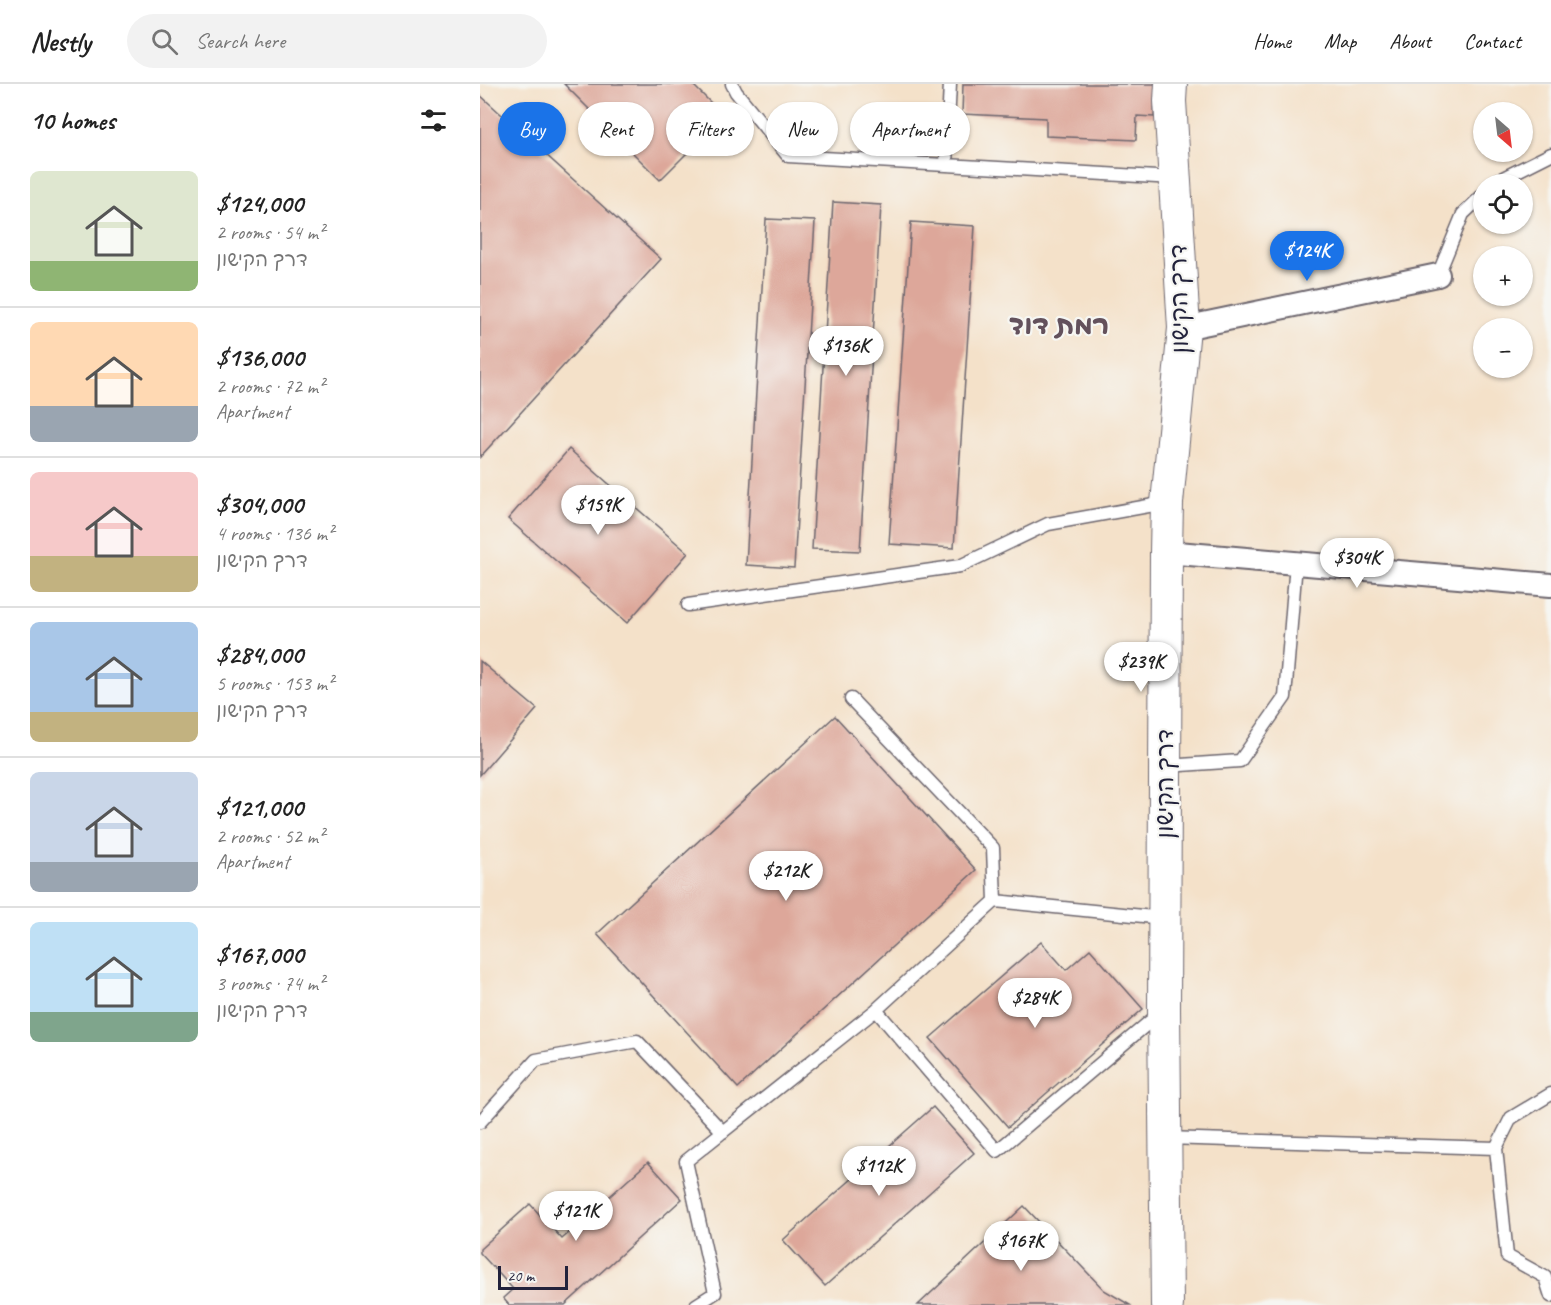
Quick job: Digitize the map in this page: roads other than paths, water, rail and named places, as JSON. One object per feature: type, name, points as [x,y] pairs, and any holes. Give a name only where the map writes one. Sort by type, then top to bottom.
[{"type":"street","name":"דרך הקישון","points":[[1167,1305],[1164,1010],[1166,552],[1167,503],[1184,328],[1174,178],[1171,84]]},
{"type":"street","points":[[1184,328],[1438,275]]},
{"type":"street","points":[[1166,552],[1551,585]]},
{"type":"lane","points":[[732,84],[788,156],[1174,178]]},
{"type":"lane","points":[[946,165],[950,84]]},
{"type":"lane","points":[[1511,174],[1551,154]]},
{"type":"lane","points":[[1438,275],[1462,214],[1473,204]]},
{"type":"lane","points":[[688,605],[960,566],[1048,524],[1167,503]]},
{"type":"lane","points":[[1165,766],[1240,761],[1286,698],[1296,563]]},
{"type":"lane","points":[[851,699],[993,848],[995,901]]},
{"type":"lane","points":[[696,1305],[715,1293],[686,1161],[876,1010],[995,901],[1164,918]]},
{"type":"lane","points":[[876,1010],[997,1151],[1164,1010]]},
{"type":"lane","points":[[480,1122],[536,1060],[637,1041],[723,1132]]},
{"type":"lane","points":[[1551,1094],[1511,1118],[1496,1148],[1507,1256],[1545,1277],[1551,1296]]},
{"type":"lane","points":[[1165,1137],[1496,1148]]},
{"type":"district","name":"רמת דוד","points":[[1059,325]]}]
